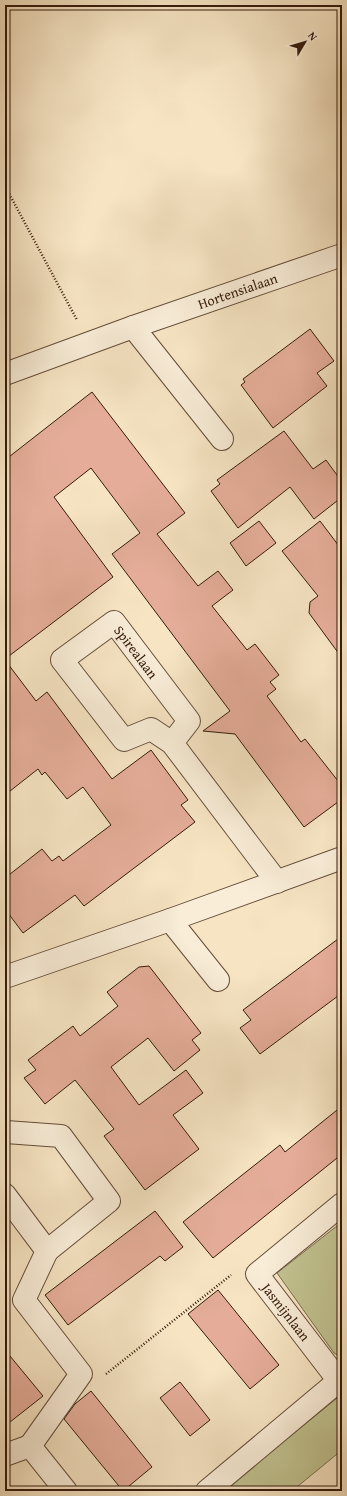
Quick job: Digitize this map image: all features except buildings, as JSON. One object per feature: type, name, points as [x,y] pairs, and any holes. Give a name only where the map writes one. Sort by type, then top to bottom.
[{"type":"street","name":"Hortensialaan","points":[[5,374],[133,327],[342,255]]},
{"type":"street","points":[[133,327],[222,439]]},
{"type":"street","name":"Spirealaan","points":[[172,743],[188,721],[114,622],[62,660],[124,740],[151,729],[172,743],[276,882]]},
{"type":"street","points":[[5,977],[342,858]]},
{"type":"street","points":[[170,920],[218,980]]},
{"type":"street","points":[[5,1133],[61,1136],[109,1201],[47,1250],[24,1300],[81,1374],[30,1446],[5,1455]]},
{"type":"street","points":[[5,1195],[47,1250]]},
{"type":"street","name":"Jasmijnlaan","points":[[207,1491],[341,1379],[256,1274],[342,1204]]},
{"type":"street","points":[[30,1446],[66,1491]]},
{"type":"path","points":[[5,186],[89,343]]},
{"type":"path","points":[[81,1374],[101,1379],[238,1269],[256,1274]]},
{"type":"green space","points":[[342,1222],[341,1357],[334,1353],[277,1273]]},
{"type":"green space","points":[[342,1394],[342,1450],[292,1491],[223,1491]]}]
